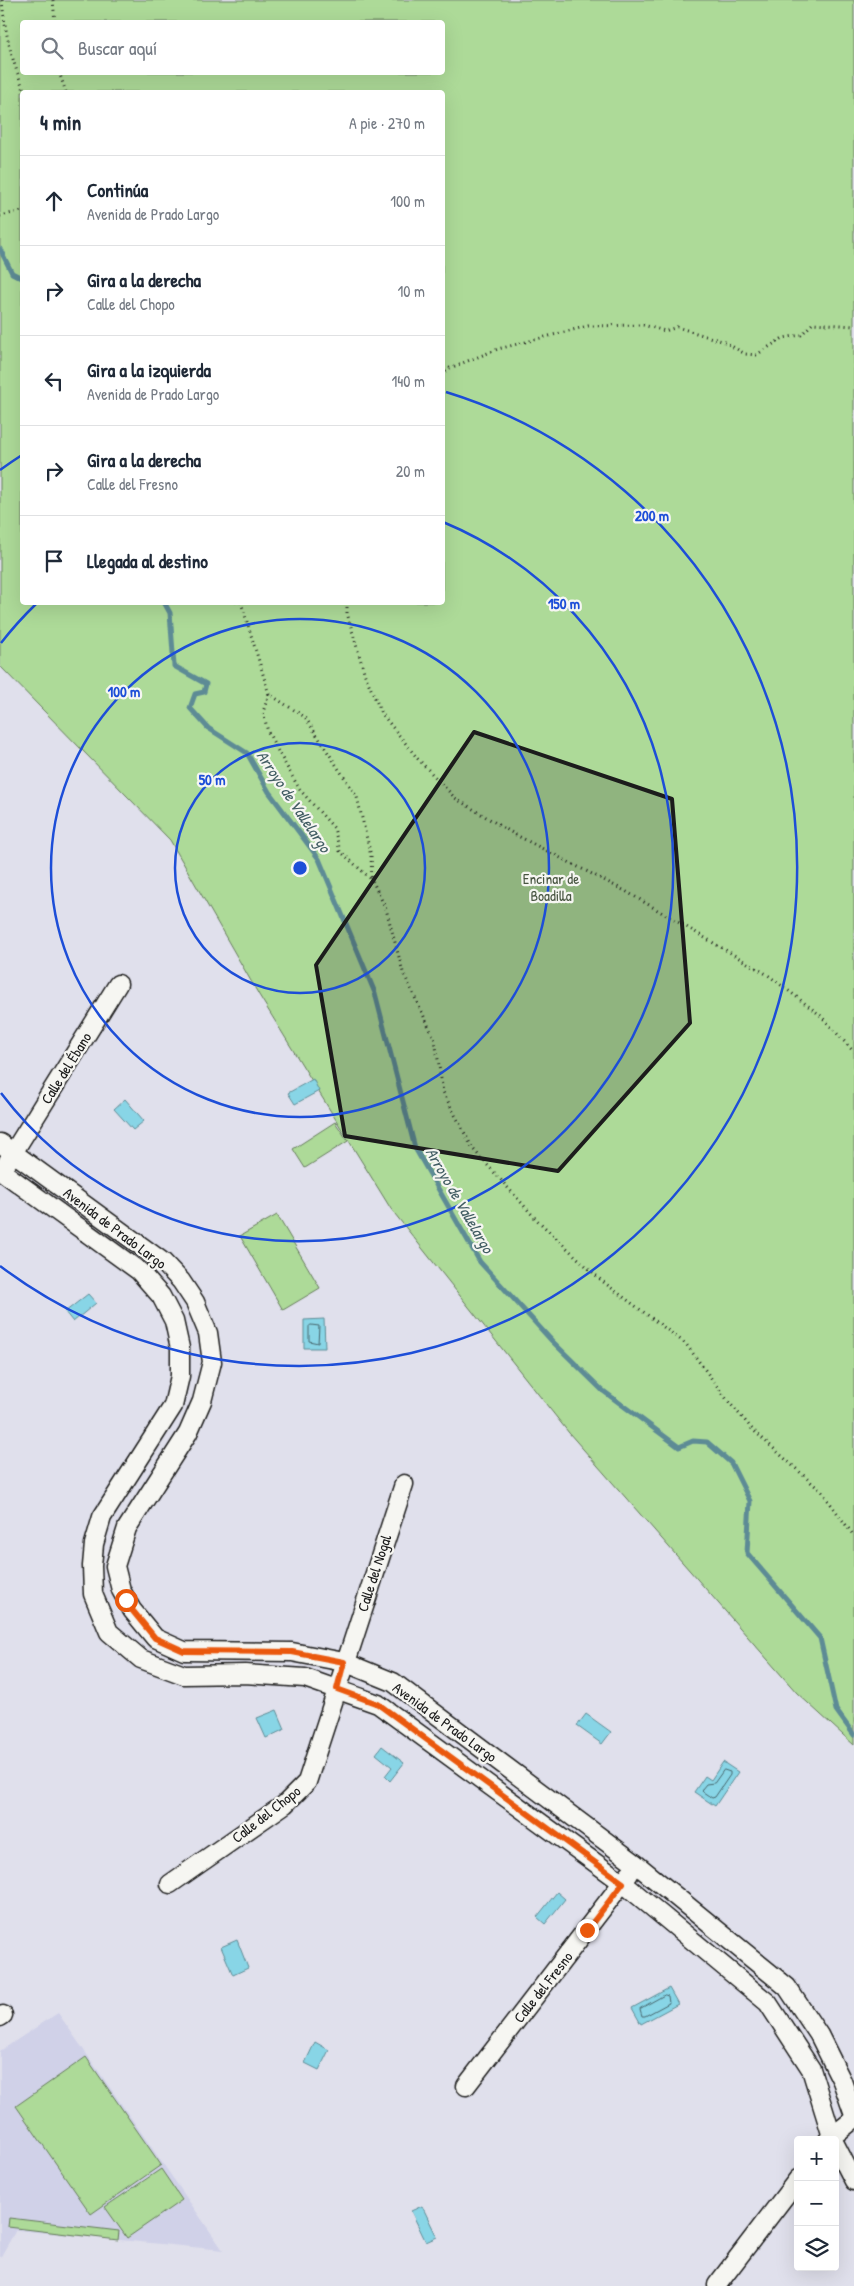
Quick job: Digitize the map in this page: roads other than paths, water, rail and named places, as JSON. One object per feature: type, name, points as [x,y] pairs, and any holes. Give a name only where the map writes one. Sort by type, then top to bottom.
[{"type":"street","name":"Calle del Ébano","points":[[1,1172],[7,1148],[118,984]]},
{"type":"street","name":"Avenida de Prado Largo","points":[[7,1148],[163,1262],[182,1281],[195,1302],[208,1333],[212,1362],[202,1401],[188,1433],[126,1528],[115,1566],[121,1590],[132,1610],[155,1638],[184,1651],[292,1652],[344,1662],[393,1682],[636,1864],[787,1987],[819,2035],[842,2081],[854,2117]]},
{"type":"street","name":"Avenida de Prado Largo","points":[[1,1172],[139,1271],[161,1296],[174,1321],[180,1348],[180,1376],[174,1406],[102,1517],[94,1544],[92,1566],[93,1594],[109,1632],[141,1659],[184,1675],[245,1674],[305,1678],[378,1704],[623,1883],[768,2003],[811,2069],[831,2136]]},
{"type":"street","name":"Calle del Nogal","points":[[344,1662],[404,1484]]},
{"type":"street","name":"Calle del Chopo","points":[[170,1884],[285,1804],[307,1782],[344,1662]]},
{"type":"street","name":"Calle del Fresno","points":[[466,2086],[636,1864]]},
{"type":"street","points":[[836,2136],[854,2117]]},
{"type":"street","name":"Avenida de Prado Largo","points":[[839,2153],[854,2181]]},
{"type":"street","points":[[717,2285],[797,2181]]},
{"type":"water","points":[[313,1079],[319,1091],[295,1104],[288,1093]]},
{"type":"water","points":[[125,1099],[144,1121],[133,1130],[114,1109]]},
{"type":"water","points":[[88,1294],[96,1303],[73,1322],[65,1312]]},
{"type":"water","points":[[324,1319],[325,1348],[304,1348],[304,1320]]},
{"type":"water","points":[[277,1710],[285,1729],[266,1738],[257,1718]]},
{"type":"water","points":[[586,1714],[611,1732],[602,1744],[577,1726]]},
{"type":"water","points":[[382,1746],[404,1763],[390,1781],[385,1776],[392,1767],[376,1754]]},
{"type":"water","points":[[723,1762],[738,1772],[715,1806],[694,1792],[705,1776],[711,1780]]},
{"type":"water","points":[[557,1892],[565,1899],[545,1924],[537,1917]]},
{"type":"water","points":[[237,1940],[248,1968],[233,1975],[221,1947]]},
{"type":"water","points":[[669,1988],[678,2004],[641,2024],[632,2008]]},
{"type":"water","points":[[315,2042],[329,2050],[319,2070],[305,2063]]},
{"type":"water","points":[[422,2206],[437,2237],[426,2242],[411,2211]]},
{"type":"waterway","name":"Arroyo de Vallelargo","points":[[0,249],[12,273],[20,277]]},
{"type":"waterway","name":"Arroyo de Vallelargo","points":[[166,605],[170,613],[174,666],[206,684],[204,692],[195,694],[190,708],[208,728],[247,753],[269,792],[319,859],[375,993],[415,1148],[480,1262],[552,1341],[602,1390],[679,1447],[693,1441],[707,1442],[731,1463],[750,1501],[747,1553],[820,1638],[836,1710],[854,1735]]},
{"type":"park label","name":"Encinar de Boadilla","points":[[551,886]]}]
